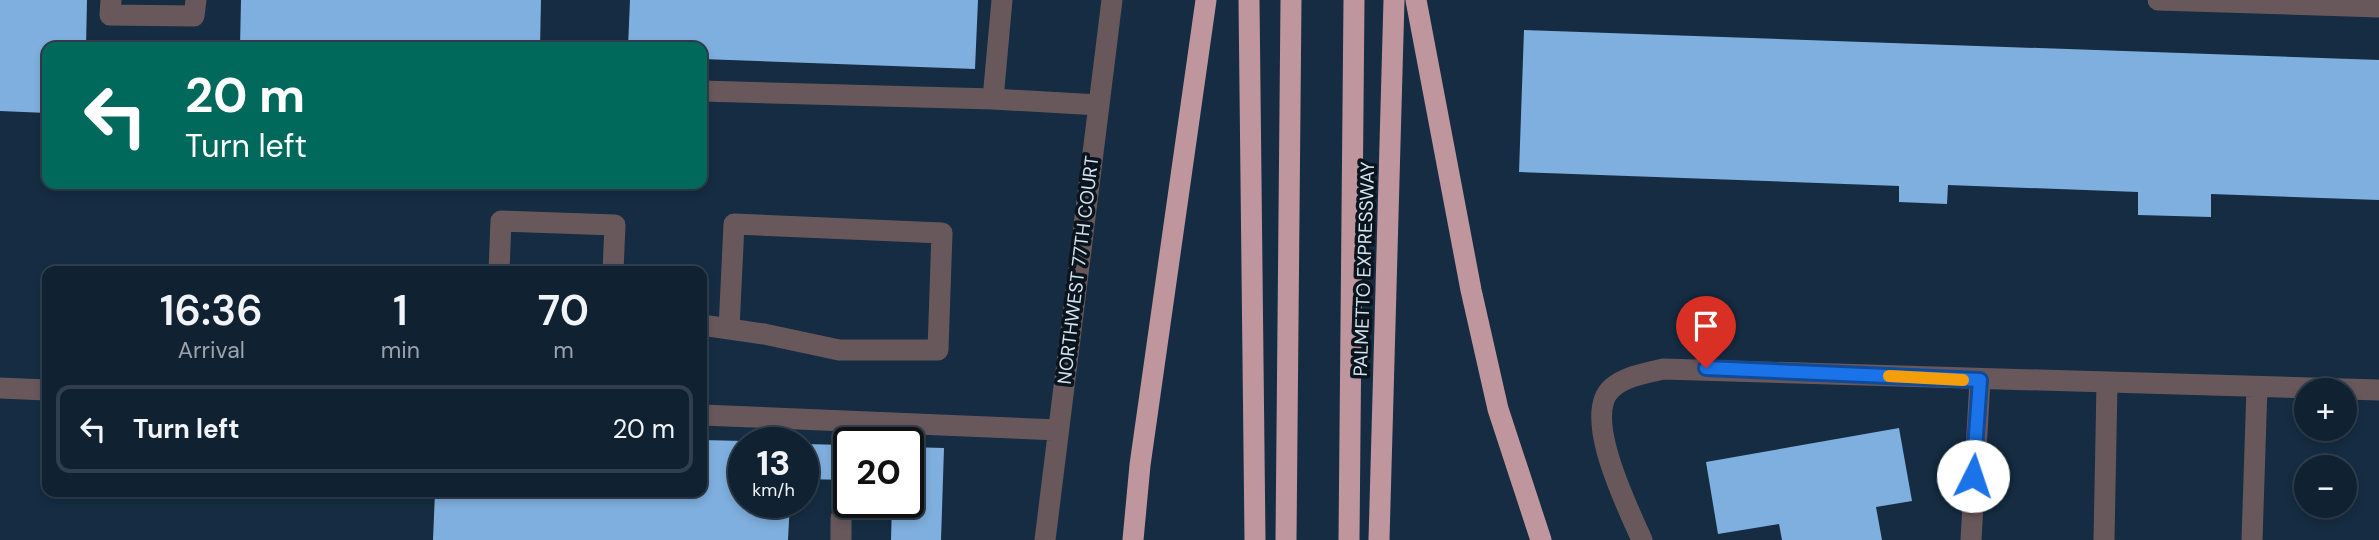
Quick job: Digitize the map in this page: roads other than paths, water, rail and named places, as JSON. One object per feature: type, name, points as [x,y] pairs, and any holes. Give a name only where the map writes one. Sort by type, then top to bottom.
[{"type":"highway","points":[[1133,540],[1140,466],[1206,0]]},
{"type":"highway","points":[[1249,0],[1255,540]]},
{"type":"highway","points":[[1286,540],[1291,0]]},
{"type":"highway","points":[[1349,540],[1354,0]]},
{"type":"highway","name":"PALMETTO EXPRESSWAY","points":[[1379,540],[1394,0]]},
{"type":"highway","points":[[1416,0],[1471,290],[1498,409],[1541,540]]},
{"type":"street","points":[[111,0],[110,15],[194,16],[196,0]]},
{"type":"street","points":[[993,99],[1002,0]]},
{"type":"street","name":"NORTHWEST 77TH COURT","points":[[1045,540],[1112,0]]},
{"type":"street","points":[[2158,0],[2345,3],[2379,7]]},
{"type":"street","points":[[707,91],[993,99],[1099,105]]},
{"type":"street","points":[[499,266],[501,221],[615,225],[613,266]]},
{"type":"street","points":[[707,326],[839,350],[937,350],[942,233],[734,224],[729,329]]},
{"type":"street","points":[[1642,540],[1618,484],[1602,430],[1600,407],[1611,388],[1631,377],[1663,369],[1706,368],[1980,380],[2379,390]]},
{"type":"street","points":[[1971,540],[1980,380]]},
{"type":"street","points":[[2104,540],[2107,384]]},
{"type":"street","points":[[2252,540],[2257,387]]},
{"type":"street","points":[[0,388],[42,390]]},
{"type":"street","points":[[707,415],[1058,430]]},
{"type":"street","points":[[841,518],[841,540]]}]
